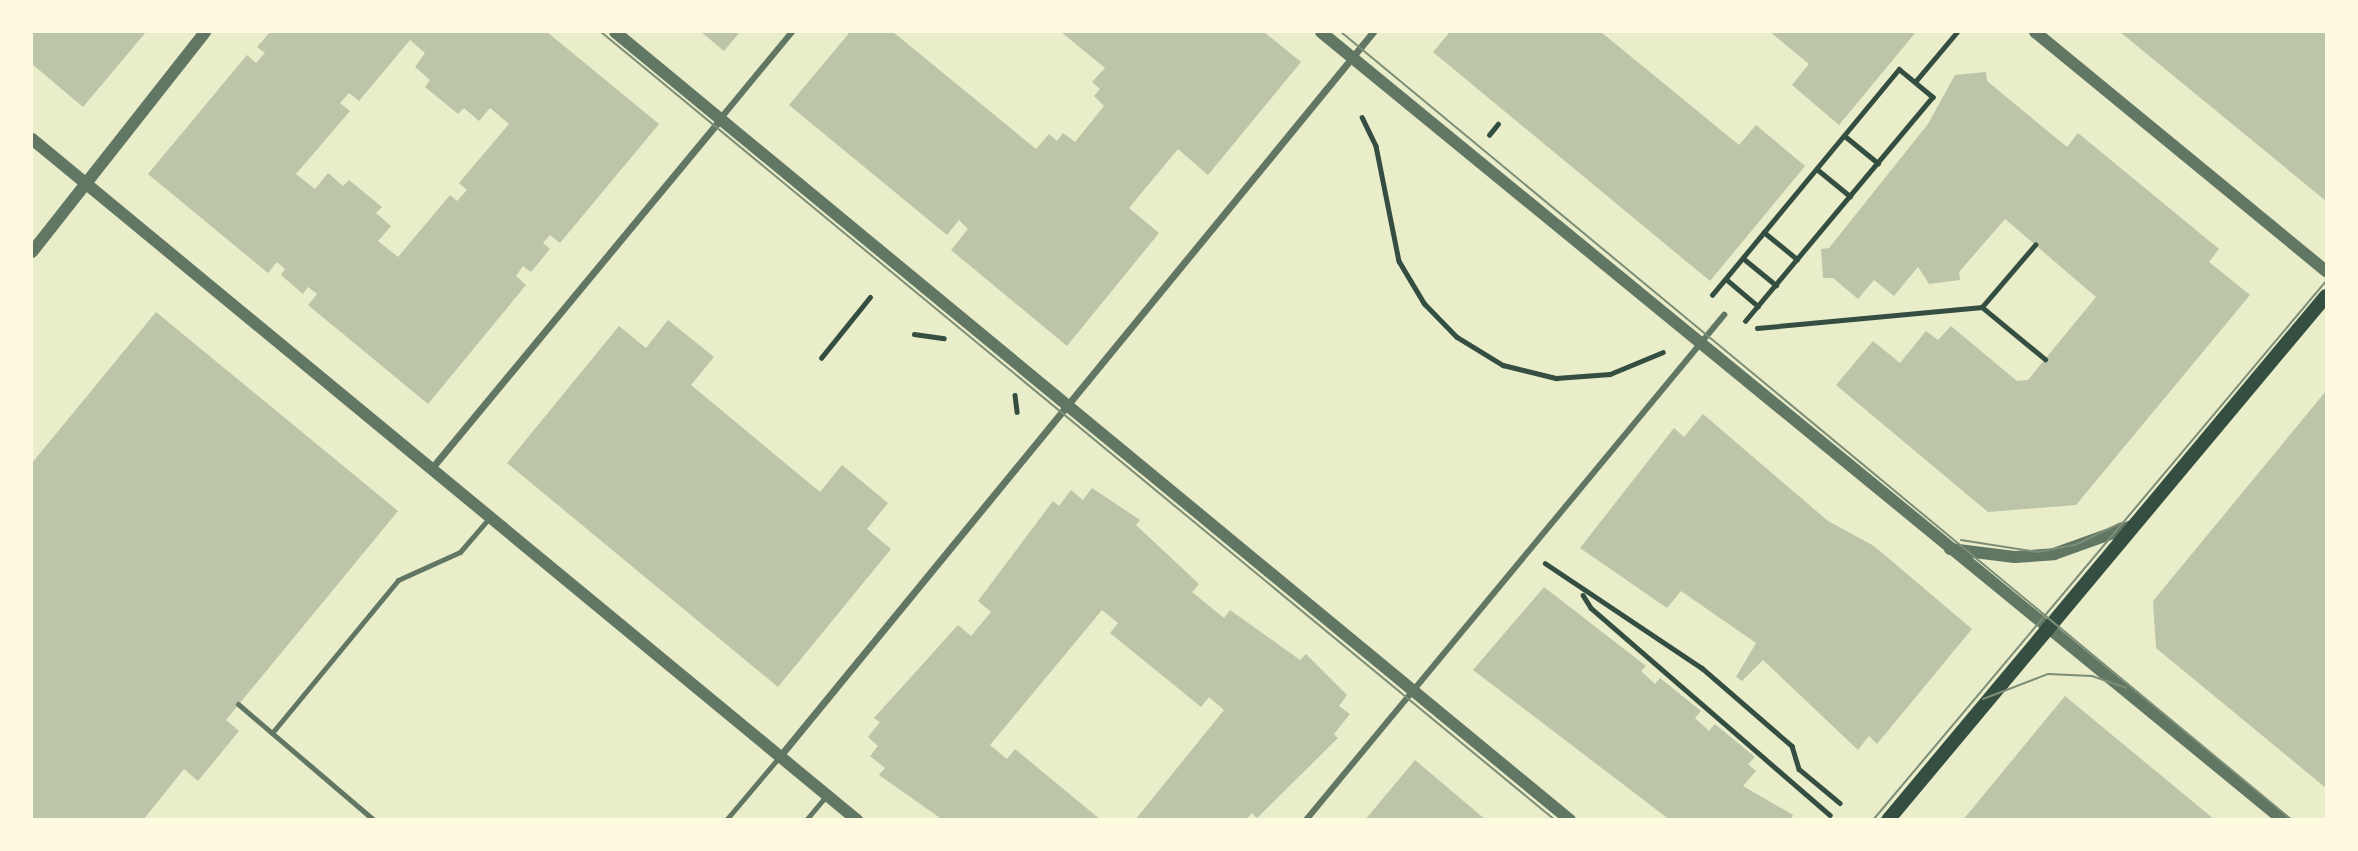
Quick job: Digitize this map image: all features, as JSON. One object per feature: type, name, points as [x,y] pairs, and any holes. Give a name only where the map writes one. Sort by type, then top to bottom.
[{"type":"main road","points":[[1888,820],[2326,296]]},
{"type":"street","points":[[32,252],[205,32]]},
{"type":"street","points":[[615,32],[1570,820]]},
{"type":"street","points":[[431,469],[792,32]]},
{"type":"street","points":[[1321,32],[2283,820]]},
{"type":"street","points":[[780,756],[1373,32]]},
{"type":"street","points":[[2035,32],[2326,271]]},
{"type":"street","points":[[32,139],[857,820]]},
{"type":"street","points":[[1306,820],[1724,315]]},
{"type":"street","points":[[1949,549],[2015,557],[2054,554],[2139,522]]},
{"type":"lane","points":[[272,733],[398,580],[460,552],[490,517]]},
{"type":"lane","points":[[238,704],[374,820]]},
{"type":"lane","points":[[726,820],[780,756]]},
{"type":"lane","points":[[806,820],[827,795]]},
{"type":"path","points":[[1915,82],[1957,32]]},
{"type":"path","points":[[1707,301],[1899,69],[1915,82],[1933,97],[1740,328]]},
{"type":"path","points":[[1362,117],[1376,146],[1399,261],[1424,303],[1457,337],[1503,365],[1556,378],[1610,374],[1668,351],[1684,362]]},
{"type":"path","points":[[1489,135],[1498,124]]},
{"type":"path","points":[[1845,136],[1878,163]]},
{"type":"path","points":[[1817,169],[1850,196]]},
{"type":"path","points":[[1764,232],[1797,260]]},
{"type":"path","points":[[1757,328],[1982,307],[2035,245]]},
{"type":"path","points":[[1743,258],[1776,285]]},
{"type":"path","points":[[1726,279],[1758,306]]},
{"type":"path","points":[[821,358],[870,297]]},
{"type":"path","points":[[1982,307],[2045,359]]},
{"type":"path","points":[[1528,550],[1583,595],[1591,608],[1830,815]]},
{"type":"path","points":[[1583,595],[1602,598],[1702,668],[1792,747],[1799,769],[1840,803]]},
{"type":"building","points":[[32,32],[146,32],[83,107],[32,64]]},
{"type":"building","points":[[270,32],[547,32],[659,124],[560,243],[550,235],[543,243],[550,249],[531,272],[523,266],[516,276],[526,285],[428,404],[308,305],[317,294],[308,287],[303,294],[281,275],[285,269],[277,262],[268,273],[148,174],[247,55],[256,63],[265,53],[257,47]],"holes":[[[410,40],[425,53],[415,67],[430,80],[425,87],[458,114],[464,108],[479,121],[490,108],[509,124],[459,183],[467,190],[457,201],[450,195],[398,257],[378,241],[391,226],[376,213],[382,207],[349,180],[343,186],[328,173],[315,189],[296,174],[350,111],[340,103],[349,93],[359,101]]]},
{"type":"building","points":[[701,32],[740,32],[724,51]]},
{"type":"building","points":[[850,32],[893,32],[1036,149],[1049,134],[1057,141],[1063,133],[1075,142],[1104,106],[1094,96],[1100,89],[1092,82],[1105,68],[1061,32],[1264,32],[1301,62],[1208,175],[1178,149],[1129,208],[1159,233],[1067,346],[951,250],[968,229],[959,220],[947,235],[789,105]]},
{"type":"building","points":[[1450,32],[1601,32],[1739,145],[1756,125],[1805,166],[1710,281],[1433,52]]},
{"type":"building","points":[[1770,32],[1916,32],[1839,125],[1792,85],[1809,64]]},
{"type":"building","points":[[2120,32],[2326,32],[2326,201]]},
{"type":"building","points":[[1986,72],[1987,81],[2067,147],[2078,133],[2219,249],[2209,262],[2250,295],[2076,505],[1988,512],[1836,385],[1873,341],[1900,363],[1926,331],[1938,340],[1951,326],[2017,381],[2028,380],[2096,297],[2005,219],[1959,272],[1960,280],[1929,284],[1918,267],[1894,296],[1874,280],[1858,299],[1833,278],[1823,278],[1821,249],[1829,248],[1928,124],[1955,75]]},
{"type":"building","points":[[156,312],[398,511],[226,720],[239,731],[198,781],[184,769],[143,820],[32,820],[32,463]]},
{"type":"building","points":[[668,320],[714,357],[691,385],[820,492],[842,465],[888,503],[867,529],[891,549],[778,687],[507,463],[619,326],[646,348]]},
{"type":"building","points":[[2326,391],[2326,788],[2156,648],[2153,601]]},
{"type":"building","points":[[1703,414],[1828,521],[1874,546],[1972,629],[1877,744],[1869,736],[1858,750],[1763,660],[1742,681],[1736,677],[1756,643],[1681,591],[1667,608],[1580,548],[1674,428],[1684,437]]},
{"type":"building","points":[[1092,488],[1140,520],[1136,525],[1199,584],[1192,592],[1224,618],[1230,610],[1300,660],[1306,654],[1347,695],[1339,706],[1350,714],[1334,734],[1338,738],[1257,818],[1252,813],[1246,820],[1135,820],[1224,710],[1209,697],[1201,707],[1110,633],[1118,623],[1102,610],[990,745],[1007,759],[1015,749],[1101,820],[943,820],[879,775],[885,768],[870,756],[878,746],[868,737],[880,722],[874,718],[958,625],[971,636],[991,612],[978,601],[1053,501],[1059,506],[1071,490],[1083,500]]},
{"type":"building","points":[[1544,587],[1646,666],[1641,671],[1655,684],[1660,678],[1701,711],[1695,718],[1709,731],[1715,724],[1755,757],[1748,764],[1756,771],[1743,786],[1793,815],[1791,820],[1670,820],[1473,670]]},
{"type":"building","points":[[2065,696],[2163,777],[2215,820],[1963,820]]},
{"type":"building","points":[[1415,760],[1486,820],[1365,820]]},
{"type":"tram line","points":[[601,32],[1555,820]]},
{"type":"tram line","points":[[1341,32],[2292,820]]},
{"type":"tram line","points":[[1873,820],[2326,281]]},
{"type":"tram line","points":[[1961,540],[2038,552],[2075,545],[2121,523]]},
{"type":"tram line","points":[[1983,699],[2048,674],[2092,676],[2126,688]]}]
